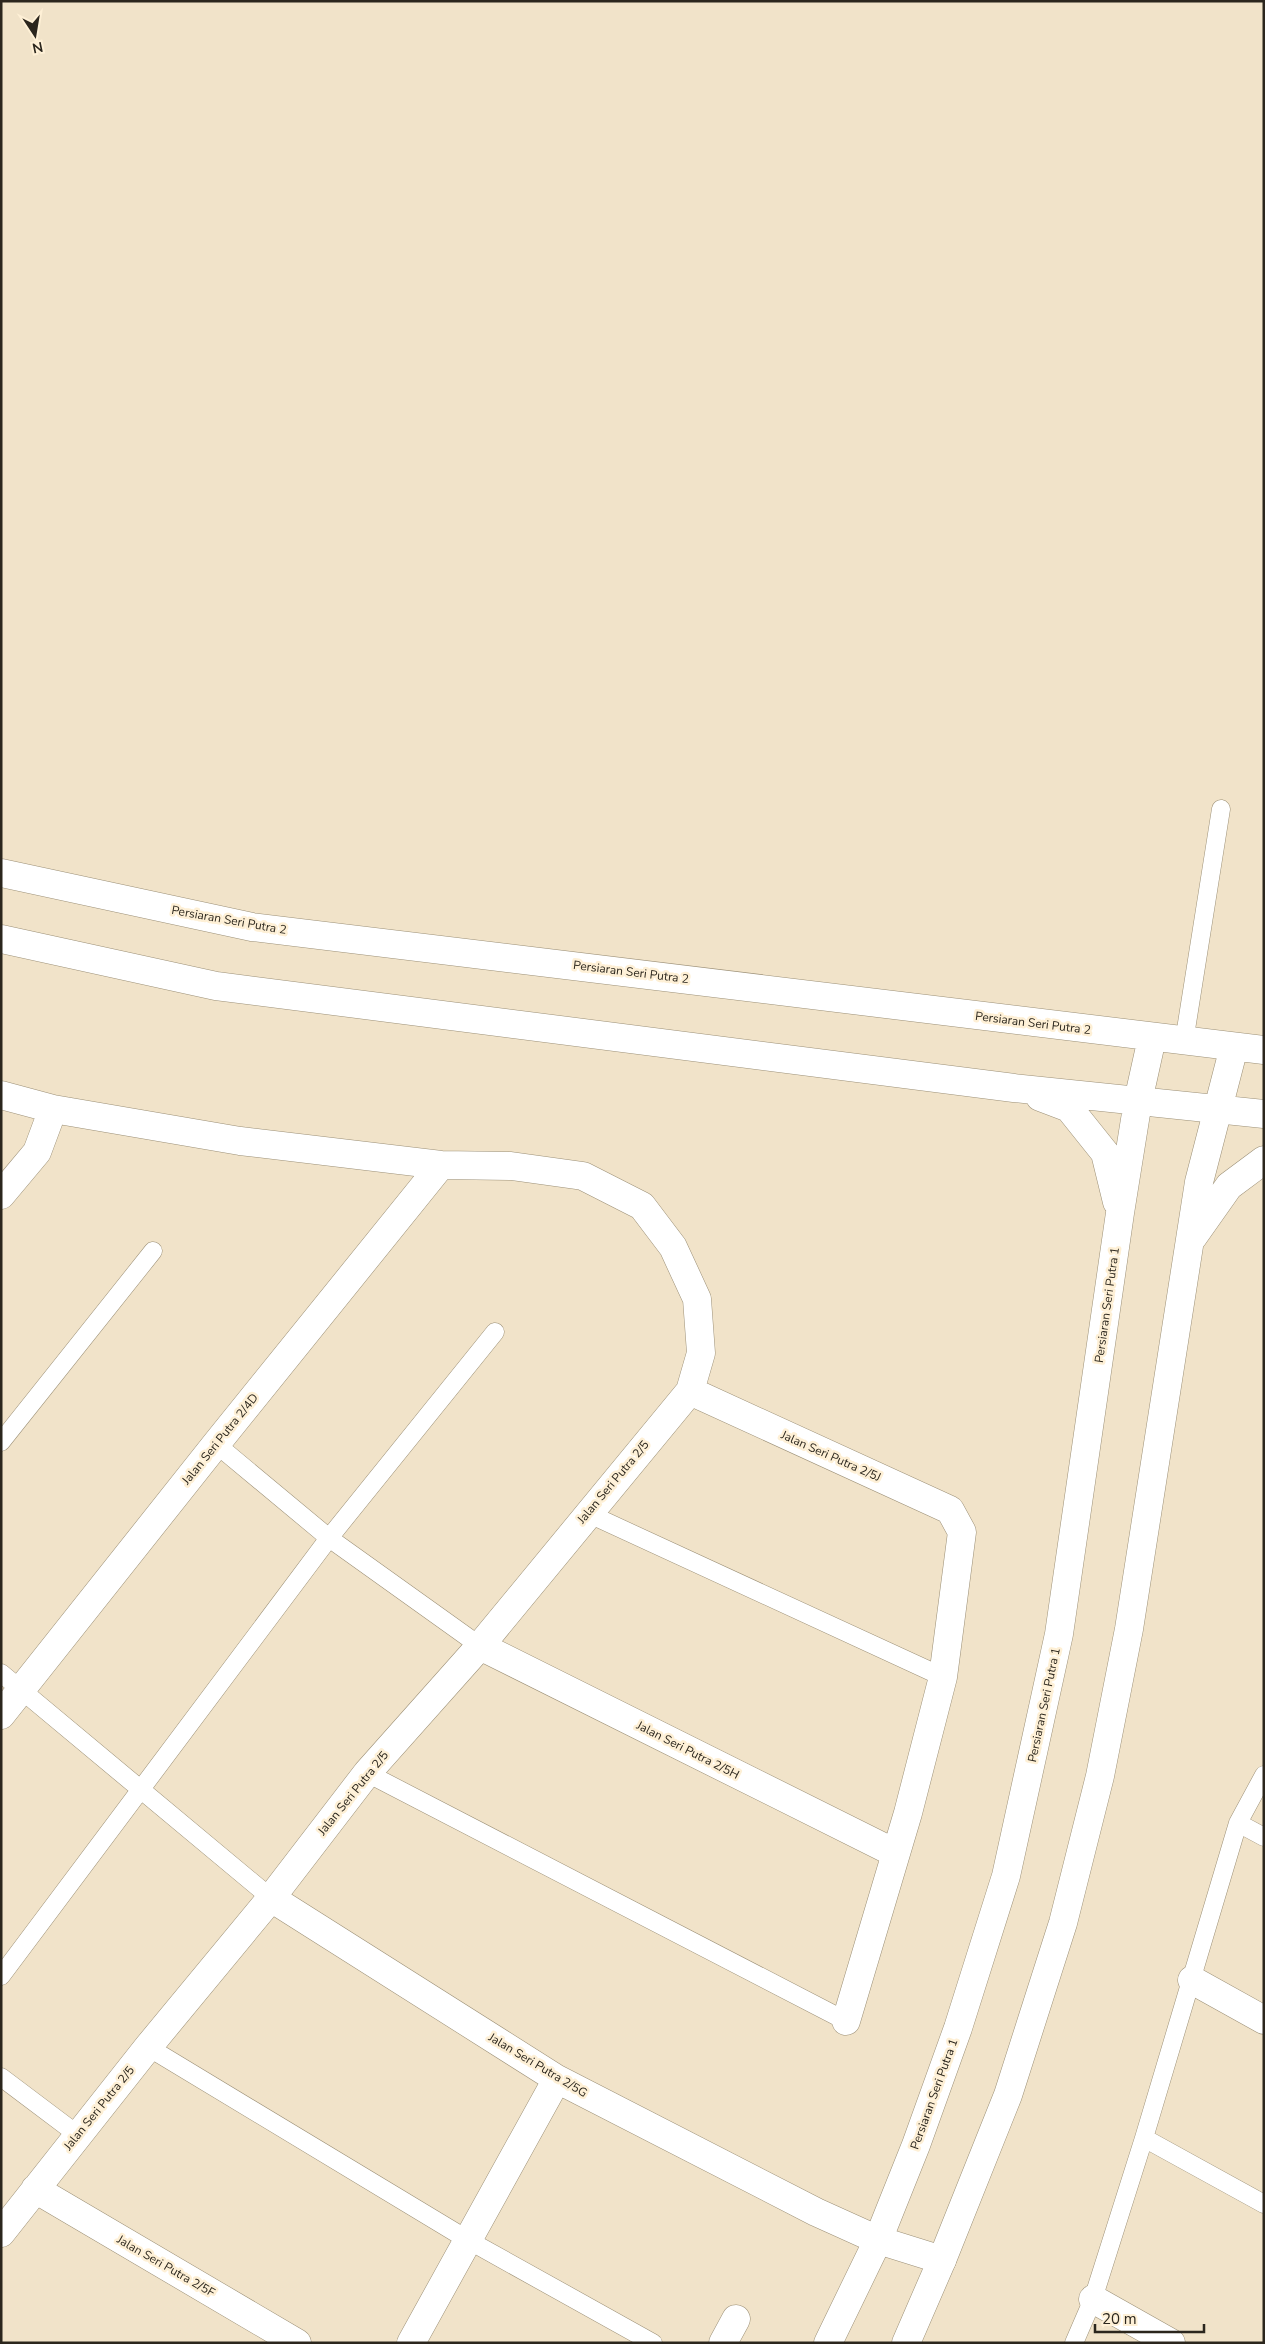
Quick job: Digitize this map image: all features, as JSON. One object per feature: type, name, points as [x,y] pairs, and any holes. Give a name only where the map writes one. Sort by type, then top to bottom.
[{"type":"street","name":"Persiaran Seri Putra 2","points":[[1,873],[252,927],[1184,1042],[1264,1050]]},
{"type":"street","points":[[1,939],[216,986],[1014,1088],[1264,1114]]},
{"type":"street","name":"Persiaran Seri Putra 1","points":[[828,2343],[878,2240],[916,2145],[958,2028],[1006,1876],[1059,1634],[1120,1213],[1138,1101],[1152,1038]]},
{"type":"street","points":[[906,2343],[942,2260],[1011,2086],[1064,1924],[1100,1776],[1129,1629],[1199,1182],[1234,1047]]},
{"type":"street","points":[[1014,1088],[1069,1108],[1105,1153],[1120,1213]]},
{"type":"street","name":"Jalan Seri Putra 2/5","points":[[1,1095],[53,1109],[240,1141],[441,1165],[511,1166],[583,1176],[642,1206],[673,1247],[697,1299],[701,1353],[690,1392],[587,1513],[480,1646],[367,1773],[272,1898],[148,2048],[1,2233]]},
{"type":"street","points":[[1,1195],[37,1152],[53,1109]]},
{"type":"street","points":[[1189,1244],[1229,1186],[1264,1160]]},
{"type":"street","name":"Jalan Seri Putra 2/4D","points":[[1,1715],[441,1165]]},
{"type":"street","name":"Jalan Seri Putra 2/5J","points":[[690,1392],[950,1510],[962,1532],[943,1677]]},
{"type":"street","name":"Jalan Seri Putra 2/5H","points":[[480,1646],[895,1854]]},
{"type":"street","points":[[846,2021],[895,1854],[943,1677]]},
{"type":"street","name":"Jalan Seri Putra 2/5G","points":[[272,1898],[557,2079],[816,2212],[878,2240],[942,2260]]},
{"type":"street","points":[[1192,1980],[1264,2020]]},
{"type":"street","points":[[411,2343],[557,2079]]},
{"type":"street","name":"Jalan Seri Putra 2/5F","points":[[35,2189],[297,2343]]},
{"type":"street","points":[[1093,2300],[1171,2343]]},
{"type":"lane","points":[[1184,1042],[1221,809]]},
{"type":"lane","points":[[1,1442],[153,1251]]},
{"type":"lane","points":[[1,1976],[328,1538],[495,1332]]},
{"type":"lane","points":[[216,1444],[328,1538],[480,1646]]},
{"type":"lane","points":[[587,1513],[943,1677]]},
{"type":"lane","points":[[1,1673],[21,1692],[142,1788],[272,1898]]},
{"type":"lane","points":[[367,1773],[846,2021]]},
{"type":"lane","points":[[1074,2343],[1093,2300],[1144,2138],[1238,1823],[1264,1775]]},
{"type":"lane","points":[[1238,1823],[1264,1837]]},
{"type":"lane","points":[[148,2048],[468,2240],[653,2343]]},
{"type":"lane","points":[[1,2077],[78,2135]]},
{"type":"lane","points":[[1144,2138],[1264,2204]]}]
